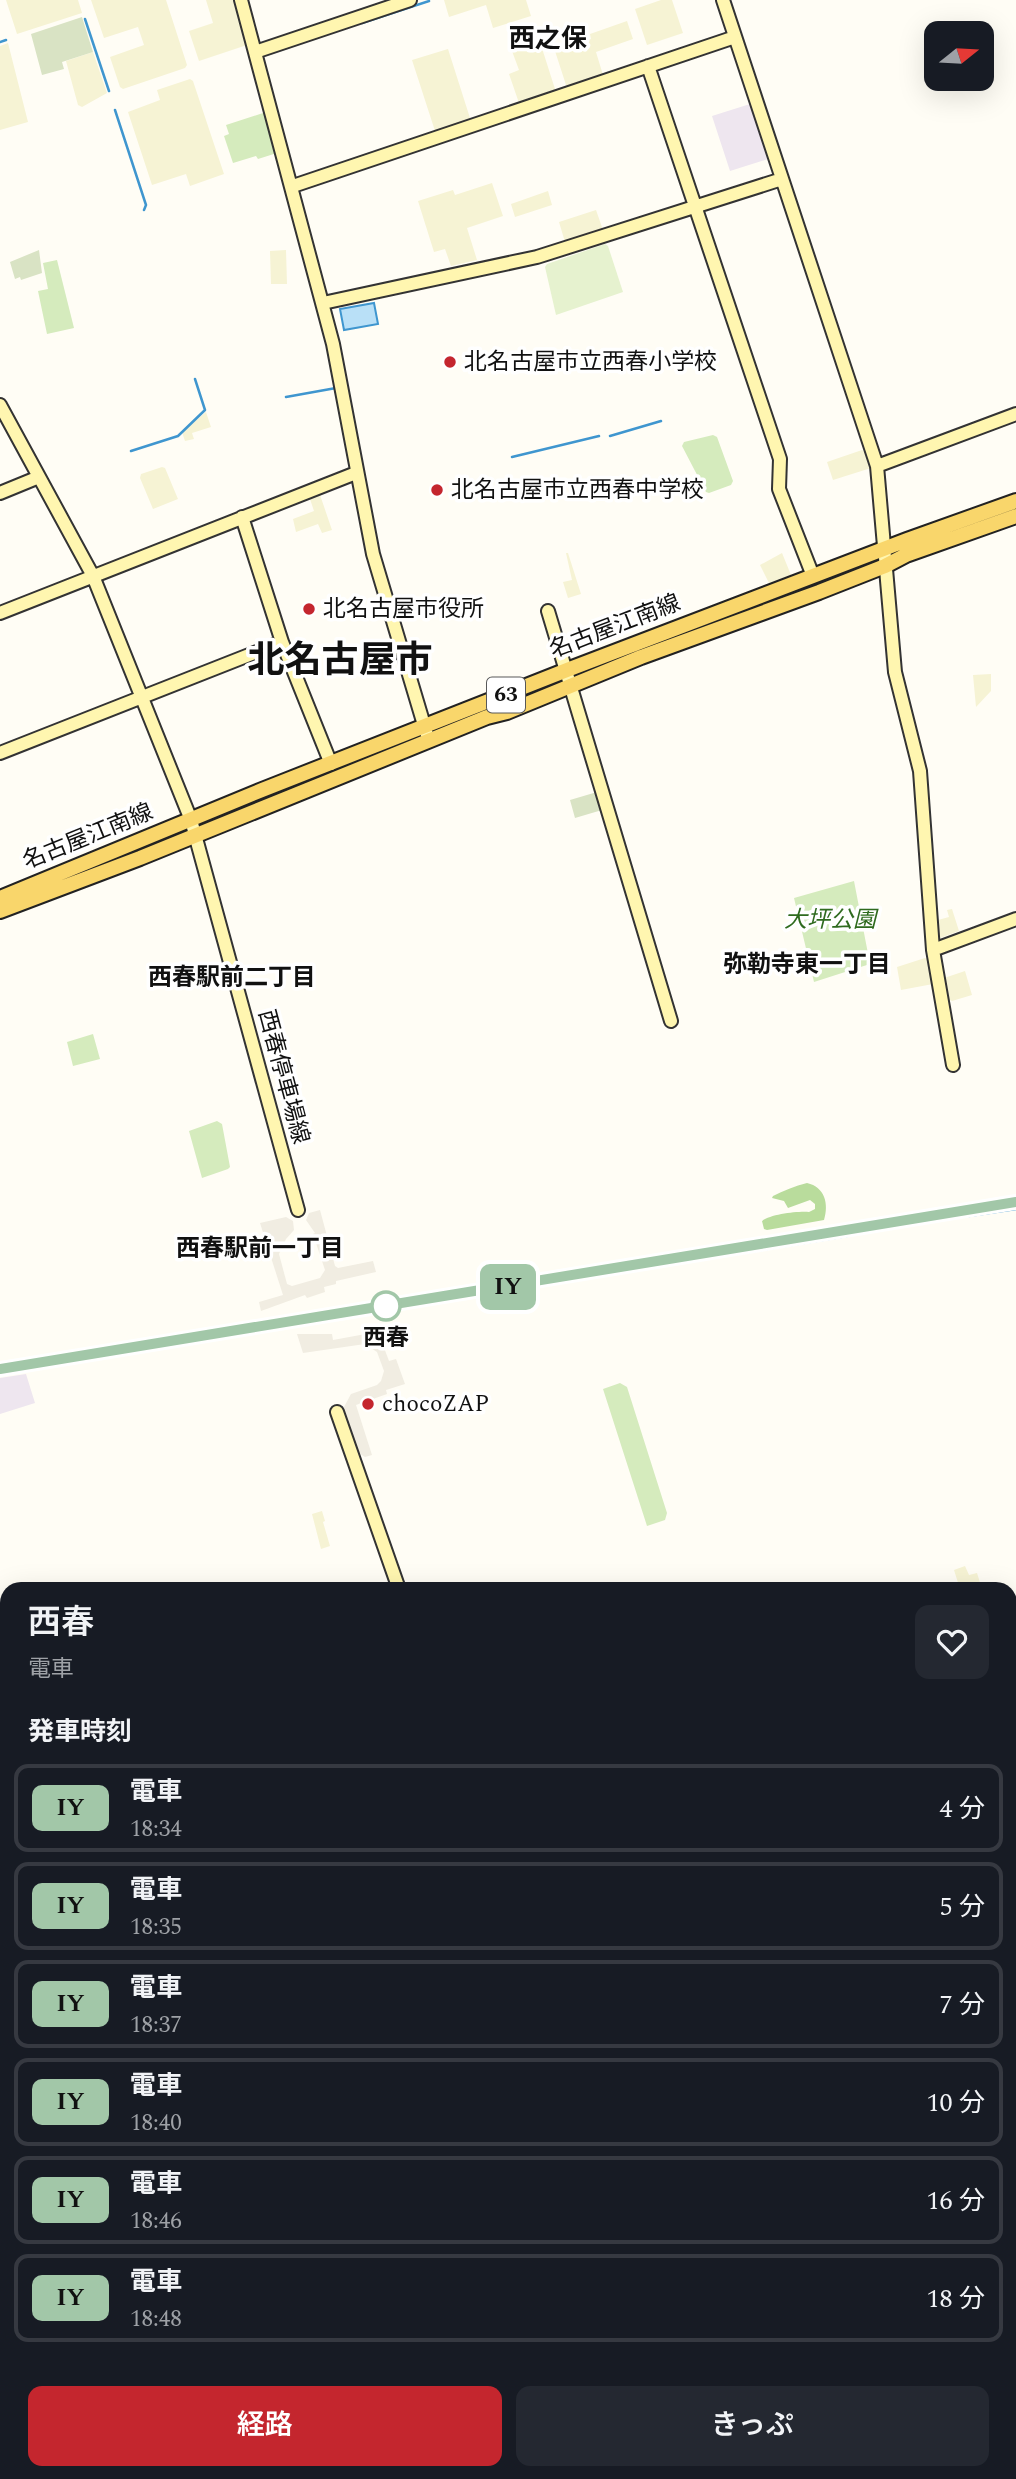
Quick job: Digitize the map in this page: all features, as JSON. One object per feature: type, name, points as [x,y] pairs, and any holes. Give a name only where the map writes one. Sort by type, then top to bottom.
[{"type":"main road","name":"名古屋江南線","points":[[0,898],[193,827],[427,734],[567,670],[1016,501]]},
{"type":"main road","name":"名古屋江南線","points":[[0,911],[331,764],[572,686],[885,566],[906,555],[1016,516]]},
{"type":"street","points":[[241,0],[334,344],[356,473],[382,590],[427,734]]},
{"type":"street","points":[[256,52],[410,0]]},
{"type":"street","points":[[723,0],[877,466],[895,672],[920,771],[933,950],[953,1065]]},
{"type":"street","points":[[293,186],[735,37]]},
{"type":"street","points":[[648,66],[780,459],[779,489],[813,576]]},
{"type":"street","points":[[323,303],[537,257],[782,179]]},
{"type":"street","name":"西春停車場線","points":[[0,405],[93,576],[193,827],[298,1210]]},
{"type":"street","points":[[877,466],[1016,414]]},
{"type":"street","points":[[0,613],[356,473]]},
{"type":"street","points":[[0,493],[39,477]]},
{"type":"street","points":[[242,517],[282,642],[331,764]]},
{"type":"street","points":[[548,611],[671,1021]]},
{"type":"street","points":[[0,752],[282,642]]},
{"type":"street","points":[[933,950],[1016,919]]},
{"type":"street","points":[[337,1412],[397,1582]]},
{"type":"shaded area","points":[[6,0],[78,0],[82,13],[17,34]]},
{"type":"shaded area","points":[[91,0],[166,0],[187,65],[185,68],[123,89],[120,87],[110,57],[144,45],[138,27],[104,38]]},
{"type":"shaded area","points":[[206,0],[235,0],[247,45],[199,61],[189,31],[213,23]]},
{"type":"shaded area","points":[[444,0],[526,0],[531,16],[493,28],[486,5],[449,17]]},
{"type":"shaded area","points":[[661,0],[672,0],[683,33],[647,45],[635,9]]},
{"type":"shaded area","points":[[627,21],[633,39],[596,52],[603,75],[566,85],[555,51],[591,39],[590,34]]},
{"type":"shaded area","points":[[540,42],[555,89],[519,103],[509,74],[519,70],[512,51]]},
{"type":"shaded area","points":[[8,43],[28,122],[0,130],[0,46]]},
{"type":"shaded area","points":[[448,49],[470,118],[435,131],[412,60]]},
{"type":"shaded area","points":[[93,52],[107,93],[82,107],[78,105],[66,61]]},
{"type":"shaded area","points":[[190,79],[193,81],[224,174],[190,186],[186,174],[152,185],[128,112],[160,100],[157,90]]},
{"type":"shaded area","points":[[750,104],[768,159],[730,171],[712,116]]},
{"type":"shaded area","points":[[492,183],[503,216],[467,228],[477,260],[451,266],[445,249],[434,252],[418,201],[453,190],[455,195]]},
{"type":"shaded area","points":[[548,191],[552,205],[515,217],[511,204]]},
{"type":"shaded area","points":[[596,210],[603,230],[565,242],[559,222]]},
{"type":"shaded area","points":[[286,250],[287,284],[271,284],[270,251]]},
{"type":"shaded area","points":[[206,412],[211,427],[192,433],[194,439],[185,441],[182,432]]},
{"type":"shaded area","points":[[862,450],[866,453],[871,468],[833,480],[827,462]]},
{"type":"shaded area","points":[[165,468],[178,499],[153,509],[140,478],[141,474]]},
{"type":"shaded area","points":[[319,492],[332,530],[322,533],[318,524],[296,532],[293,519],[314,511],[309,496]]},
{"type":"shaded area","points":[[566,553],[581,594],[568,598],[563,582],[572,580]]},
{"type":"shaded area","points":[[782,553],[791,575],[769,583],[760,565]]},
{"type":"shaded area","points":[[991,674],[991,691],[976,707],[973,675]]},
{"type":"shaded area","points":[[952,909],[959,931],[940,938],[938,920],[949,917],[947,910]]},
{"type":"shaded area","points":[[925,958],[929,960],[933,984],[901,990],[897,967]]},
{"type":"shaded area","points":[[965,971],[972,995],[952,1001],[948,999],[944,978]]},
{"type":"shaded area","points":[[320,1210],[335,1266],[338,1268],[373,1261],[376,1272],[336,1281],[336,1284],[324,1287],[325,1292],[307,1298],[305,1295],[261,1311],[259,1302],[283,1295],[260,1223],[286,1217],[293,1221],[294,1230],[279,1254],[287,1284],[292,1286],[320,1278],[325,1270],[313,1234],[315,1233],[306,1220],[309,1213]]},
{"type":"shaded area","points":[[371,1333],[372,1338],[380,1337],[389,1361],[396,1359],[405,1384],[386,1390],[387,1394],[356,1405],[372,1455],[365,1457],[359,1453],[343,1409],[351,1394],[381,1381],[384,1371],[377,1352],[365,1344],[303,1353],[297,1334],[332,1334],[333,1340]]},
{"type":"shaded area","points":[[26,1374],[35,1403],[0,1414],[0,1378]]},
{"type":"shaded area","points":[[322,1511],[330,1546],[321,1549],[312,1514]]},
{"type":"shaded area","points":[[965,1566],[969,1575],[977,1573],[980,1582],[958,1582],[954,1570]]},
{"type":"green space","points":[[82,17],[93,52],[62,62],[64,69],[42,75],[31,34]]},
{"type":"green space","points":[[266,112],[277,153],[233,163],[224,136],[229,134],[226,125]]},
{"type":"green space","points":[[605,244],[608,246],[623,292],[556,315],[545,267],[547,264]]},
{"type":"green space","points":[[39,250],[42,273],[21,280],[20,277],[15,279],[10,262]]},
{"type":"green space","points":[[57,260],[74,328],[47,334],[38,291],[48,289],[43,263]]},
{"type":"green space","points":[[713,435],[717,437],[733,481],[731,485],[709,493],[706,492],[682,446],[684,442]]},
{"type":"green space","points":[[597,792],[602,810],[575,818],[570,800]]},
{"type":"green space","name":"大坪公園","points":[[854,881],[870,964],[814,982],[794,898]]},
{"type":"green space","points":[[93,1034],[100,1059],[73,1066],[67,1042]]},
{"type":"green space","points":[[217,1121],[222,1124],[230,1167],[202,1178],[189,1131]]},
{"type":"green space","points":[[807,1183],[822,1192],[826,1202],[824,1220],[764,1229],[762,1221],[772,1216],[815,1209],[815,1204],[810,1200],[788,1208],[784,1201],[772,1198],[785,1190]]},
{"type":"green space","points":[[620,1383],[627,1387],[667,1513],[665,1520],[647,1526],[603,1389]]},
{"type":"water","points":[[374,303],[378,324],[344,330],[340,309]]},
{"type":"waterway","points":[[362,23],[429,1]]},
{"type":"waterway","points":[[85,19],[109,91]]},
{"type":"waterway","points":[[0,42],[6,40]]},
{"type":"waterway","points":[[115,110],[146,205],[144,210]]},
{"type":"waterway","points":[[131,451],[178,436],[205,410],[195,379]]},
{"type":"waterway","points":[[286,397],[336,388]]},
{"type":"waterway","points":[[610,436],[661,421]]},
{"type":"waterway","points":[[512,457],[599,436]]},
{"type":"waterway","points":[[969,1216],[1016,1209]]},
{"type":"waterway","points":[[613,1274],[847,1236]]},
{"type":"railway","points":[[0,1369],[1016,1202]]},
{"type":"train","name":"IY","points":[[0,1369],[1016,1202]]},
{"type":"place","name":"北名古屋市立西春小学校","points":[[450,362]]},
{"type":"place","name":"北名古屋市立西春中学校","points":[[437,490]]},
{"type":"place","name":"北名古屋市役所","points":[[309,609]]},
{"type":"place","name":"西春","points":[[386,1306]]},
{"type":"place","name":"chocoZAP","points":[[368,1404]]},
{"type":"district","name":"西之保","points":[[548,39]]},
{"type":"district","name":"北名古屋市","points":[[340,661]]},
{"type":"district","name":"弥勒寺東一丁目","points":[[807,965]]},
{"type":"district","name":"西春駅前二丁目","points":[[232,978]]},
{"type":"district","name":"西春駅前一丁目","points":[[260,1249]]}]
